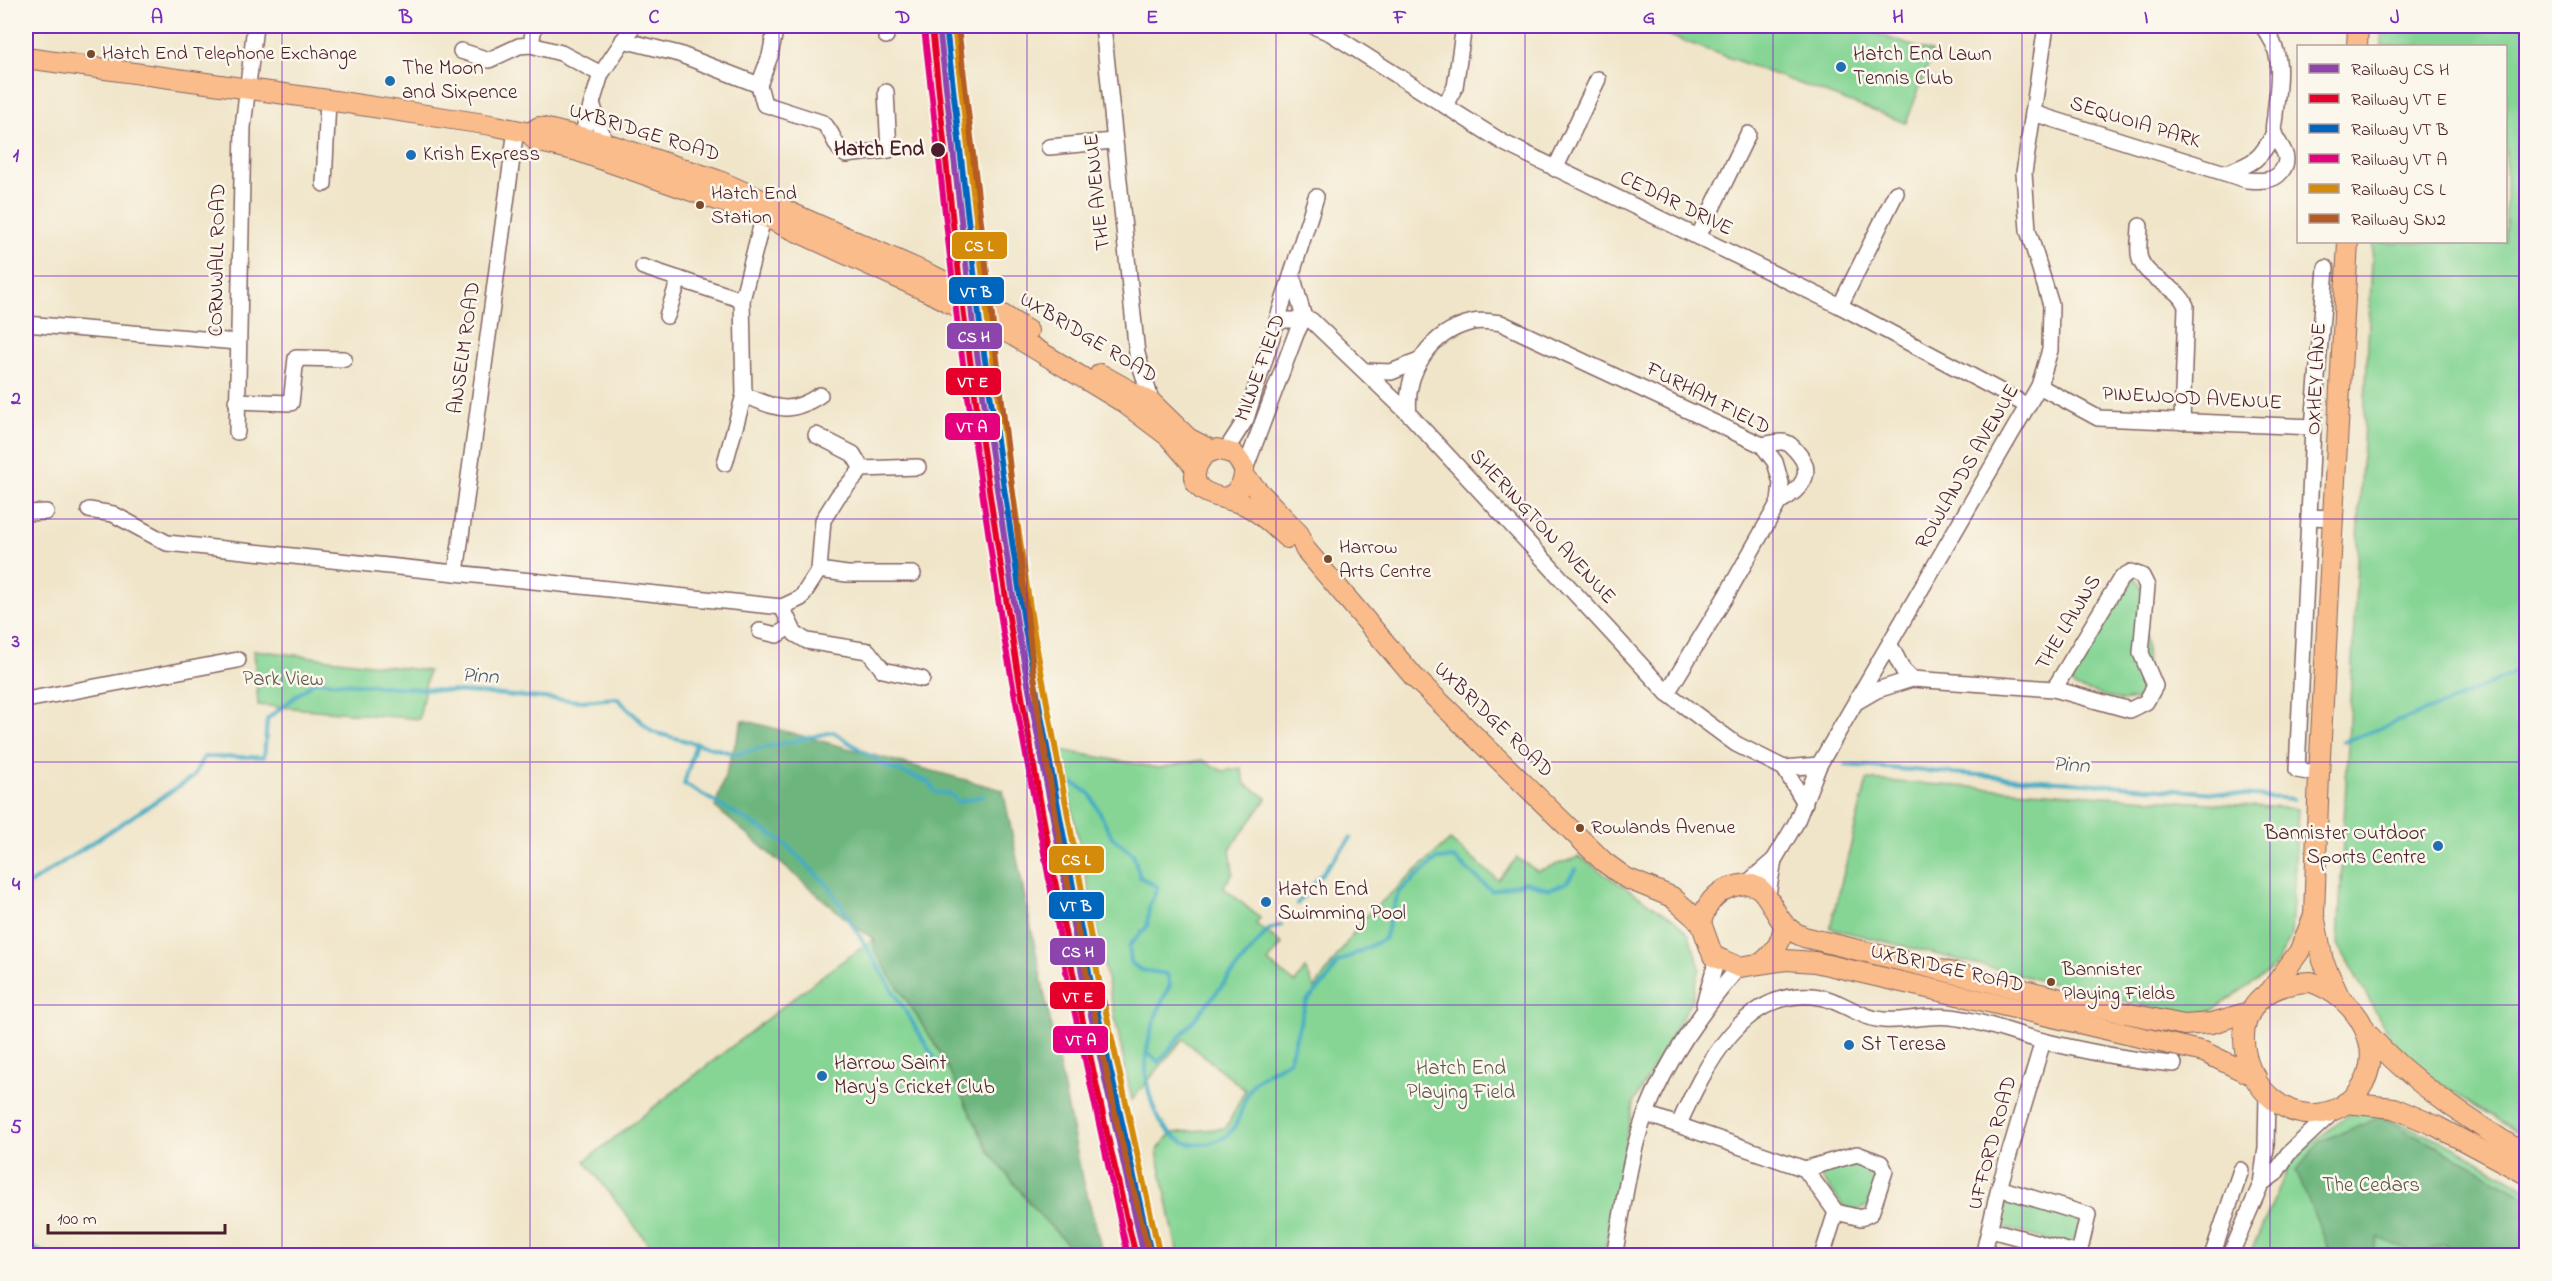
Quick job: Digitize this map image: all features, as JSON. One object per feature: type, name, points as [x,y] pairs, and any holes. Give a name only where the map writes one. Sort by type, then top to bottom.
[{"type":"main road","points":[[2357,45],[2358,26]]},
{"type":"main road","name":"UXBRIDGE ROAD","points":[[26,58],[248,88],[523,131],[539,127],[580,144],[765,208],[905,271],[1012,328],[1124,395],[1168,436],[1196,468],[1196,478],[1201,490],[1215,498],[1224,498],[1251,508],[1290,540],[1305,549],[1414,676],[1604,862],[1626,878],[1672,897],[1711,900]]},
{"type":"main road","name":"UXBRIDGE ROAD","points":[[580,144],[605,143],[717,180],[765,208]]},
{"type":"main road","name":"OXHEY LANE","points":[[2338,994],[2323,961],[2314,915],[2319,774],[2348,243]]},
{"type":"main road","name":"UXBRIDGE ROAD","points":[[1124,395],[1152,403],[1188,438],[1240,460],[1244,474],[1299,534],[1305,549]]},
{"type":"main road","points":[[1196,468],[1202,458],[1219,450]]},
{"type":"main road","points":[[1224,498],[1236,492],[1244,474]]},
{"type":"main road","points":[[1701,923],[1711,900],[1727,889],[1745,885],[1758,887],[1768,894],[1784,924],[1783,937],[1777,950],[1763,962]]},
{"type":"main road","name":"UXBRIDGE ROAD","points":[[1672,897],[1701,923],[1713,956]]},
{"type":"main road","name":"OXHEY LANE","points":[[2271,990],[2299,952],[2314,915]]},
{"type":"main road","name":"UXBRIDGE ROAD","points":[[1784,924],[1804,937],[2082,1004],[2184,1025],[2206,1024],[2249,1012]]},
{"type":"main road","points":[[1713,956],[1739,967]]},
{"type":"main road","name":"UXBRIDGE ROAD","points":[[1739,967],[1763,962],[1798,960],[1815,962],[2183,1046],[2204,1052],[2256,1077]]},
{"type":"main road","points":[[2526,1155],[2465,1116],[2403,1069],[2368,1034],[2355,1013],[2338,994],[2311,982],[2284,984],[2271,990],[2249,1012],[2244,1028],[2246,1057],[2267,1095],[2284,1109],[2298,1114],[2311,1115],[2340,1106],[2394,1108],[2436,1126],[2526,1174]]},
{"type":"main road","points":[[2340,1106],[2361,1088],[2371,1066],[2372,1051],[2368,1034]]},
{"type":"street","name":"CORNWALL ROAD","points":[[237,432],[243,127],[255,26]]},
{"type":"street","points":[[531,45],[534,26]]},
{"type":"street","points":[[580,144],[601,74],[633,26]]},
{"type":"street","points":[[776,26],[770,56],[759,85],[764,104],[823,123],[830,129],[840,151],[846,155],[889,150],[886,92]]},
{"type":"street","name":"THE AVENUE","points":[[1106,26],[1113,141],[1137,354],[1136,368],[1124,395]]},
{"type":"street","name":"CEDAR DRIVE","points":[[1313,26],[1330,33],[1504,143],[1840,306],[2028,406]]},
{"type":"street","points":[[1444,105],[1455,87],[1464,26]]},
{"type":"street","name":"ROWLANDS AVENUE","points":[[1768,894],[1774,860],[1804,803],[1819,765],[2039,386],[2050,350],[2051,305],[2028,231],[2024,173],[2046,26]]},
{"type":"street","name":"SEQUOIA PARK","points":[[2226,173],[2251,165],[2265,150],[2274,133],[2280,65],[2274,39],[2262,26]]},
{"type":"street","points":[[623,40],[679,54],[759,85]]},
{"type":"street","points":[[461,51],[489,60],[519,46],[531,45],[561,53],[601,74]]},
{"type":"street","points":[[1555,169],[1598,79]]},
{"type":"street","points":[[324,184],[328,100]]},
{"type":"street","points":[[592,103],[605,143]]},
{"type":"street","name":"SEQUOIA PARK","points":[[2033,113],[2247,180],[2266,181],[2281,172],[2286,161],[2284,148],[2274,133]]},
{"type":"street","name":"ANSELM ROAD","points":[[456,573],[523,131]]},
{"type":"street","points":[[1698,237],[1748,134]]},
{"type":"street","points":[[1048,147],[1113,141]]},
{"type":"street","points":[[1840,306],[1896,193]]},
{"type":"street","name":"MILNE FIELD","points":[[1219,450],[1246,419],[1293,278],[1316,197]]},
{"type":"street","points":[[725,463],[744,395],[742,300],[765,208]]},
{"type":"street","points":[[2140,226],[2140,259],[2150,273],[2183,297],[2186,306],[2182,422]]},
{"type":"street","points":[[644,267],[742,300]]},
{"type":"street","name":"OXHEY LANE","points":[[2319,774],[2297,770],[2313,427],[2326,268]]},
{"type":"street","name":"MILNE FIELD","points":[[1244,474],[1296,333],[1304,318],[1293,278]]},
{"type":"street","points":[[667,316],[679,279]]},
{"type":"street","points":[[1276,324],[1284,320],[1304,318]]},
{"type":"street","name":"SHERINGTON AVENUE","points":[[1304,318],[1311,321],[1366,371],[1409,414],[1667,693],[1736,744],[1784,768]]},
{"type":"street","name":"FURHAM FIELD","points":[[1409,414],[1407,395],[1410,380],[1419,362],[1444,334],[1474,322],[1501,322],[1762,445],[1775,462],[1781,483],[1779,502]]},
{"type":"street","points":[[26,324],[237,342]]},
{"type":"street","name":"THE AVENUE","points":[[1137,354],[1152,403]]},
{"type":"street","points":[[236,401],[291,403],[296,358],[344,359]]},
{"type":"street","name":"FURHAM FIELD","points":[[1366,371],[1391,372],[1419,362]]},
{"type":"street","name":"PINEWOOD AVENUE","points":[[2039,386],[2098,418],[2313,427]]},
{"type":"street","points":[[744,395],[784,409],[801,408],[820,395]]},
{"type":"street","points":[[816,435],[853,454],[861,470]]},
{"type":"street","points":[[1667,693],[1726,596],[1779,502],[1797,492],[1803,485],[1806,469],[1804,460],[1790,444],[1782,442],[1762,445]]},
{"type":"street","points":[[89,510],[112,514],[166,543],[782,607],[801,598],[819,570],[823,520],[838,496],[861,470],[918,467]]},
{"type":"street","points":[[26,513],[46,512]]},
{"type":"street","points":[[2309,517],[2334,518]]},
{"type":"street","points":[[819,570],[847,574],[914,574]]},
{"type":"street","name":"THE LAWNS","points":[[1912,679],[2054,689],[2130,710],[2145,702],[2155,686],[2142,653],[2147,586],[2142,576],[2131,572],[2121,578],[2054,689]]},
{"type":"street","points":[[782,607],[795,634],[807,641],[868,651],[883,670],[922,679]]},
{"type":"street","points":[[760,631],[777,635],[791,626]]},
{"type":"street","points":[[1856,702],[1877,690],[1912,679],[1903,670],[1890,645]]},
{"type":"street","points":[[26,700],[238,660]]},
{"type":"street","points":[[1804,803],[1784,768],[1819,765]]},
{"type":"street","points":[[1745,885],[1774,860]]},
{"type":"street","points":[[1702,1010],[1715,966],[1713,956]]},
{"type":"street","points":[[1616,1255],[1629,1175],[1646,1113],[1681,1043],[1702,1010],[1739,967]]},
{"type":"street","points":[[1679,1124],[1700,1077],[1721,1046],[1749,1016],[1773,1000],[1800,994],[1822,997],[1881,1020],[1953,1017],[2043,1041],[2174,1064]]},
{"type":"street","name":"UFFORD ROAD","points":[[1983,1256],[2000,1188],[2043,1041]]},
{"type":"street","points":[[2230,1256],[2261,1184],[2266,1148],[2267,1095]]},
{"type":"street","points":[[2261,1184],[2275,1174],[2296,1146],[2340,1106]]},
{"type":"street","points":[[1646,1113],[1805,1168],[1857,1154],[1881,1163],[1885,1171],[1871,1213],[1861,1218],[1836,1212],[1805,1168]]},
{"type":"street","points":[[2212,1256],[2241,1170]]},
{"type":"street","points":[[1991,1230],[2079,1254],[2088,1215],[2000,1188]]},
{"type":"street","points":[[2231,1201],[2251,1209]]},
{"type":"street","points":[[1821,1256],[1836,1212]]},
{"type":"green space","name":"Hatch End Lawn Tennis Club","points":[[1643,26],[1854,26],[1933,53],[1906,123]]},
{"type":"green space","points":[[2382,26],[2526,26],[2526,1138],[2430,1077],[2396,1048],[2338,944],[2373,243],[2507,243],[2507,45],[2381,45]]},
{"type":"green space","points":[[2135,578],[2142,590],[2148,679],[2144,698],[2122,701],[2074,687],[2069,675],[2124,582]]},
{"type":"green space","name":"Park View","points":[[254,650],[428,671],[419,719],[258,705]]},
{"type":"green space","points":[[743,720],[1003,790],[1080,1168],[1103,1255],[1078,1255],[1035,1210],[990,1153],[940,1052],[875,951],[874,939],[858,929],[715,807]]},
{"type":"green space","name":"Hatch End Playing Field","points":[[1060,750],[1158,768],[1202,760],[1223,771],[1241,768],[1245,784],[1267,798],[1230,849],[1233,873],[1223,887],[1260,918],[1256,924],[1282,944],[1268,962],[1295,983],[1305,969],[1315,988],[1364,918],[1450,840],[1498,880],[1517,858],[1537,871],[1579,857],[1675,920],[1689,935],[1700,968],[1691,1001],[1633,1104],[1604,1255],[1497,1256],[1492,1253],[1490,1256],[1178,1255],[1157,1151],[1171,1133],[1226,1128],[1245,1090],[1183,1039],[1132,1100]]},
{"type":"green space","points":[[1867,780],[2298,809],[2291,936],[2277,963],[2264,975],[2213,1010],[2189,1017],[1830,928]]},
{"type":"green space","name":"Harrow Saint Mary's Cricket Club","points":[[874,939],[875,951],[940,1052],[990,1153],[1096,1255],[657,1255],[585,1161],[827,972]]},
{"type":"green space","name":"The Cedars","points":[[2361,1106],[2453,1146],[2526,1189],[2526,1255],[2249,1256],[2293,1157]]},
{"type":"green space","name":"The Cedars","points":[[2381,1117],[2470,1164],[2526,1198],[2526,1255],[2497,1255],[2497,1250],[2493,1255],[2454,1255],[2445,1244],[2419,1254],[2378,1238],[2371,1255],[2325,1255],[2328,1248],[2296,1171],[2321,1141]]},
{"type":"green space","points":[[1849,1161],[1864,1162],[1876,1167],[1877,1179],[1868,1206],[1856,1211],[1843,1206],[1819,1174]]},
{"type":"green space","points":[[2008,1197],[2081,1218],[2073,1248],[1999,1226]]},
{"type":"waterway","name":"Pinn","points":[[2343,742],[2445,704],[2526,668]]},
{"type":"waterway","name":"Pinn","points":[[26,886],[193,777],[204,757],[264,757],[267,719],[315,681],[583,701],[617,698],[652,732],[736,754],[833,732],[887,767],[929,782],[935,792],[952,795],[958,802],[983,796]]},
{"type":"waterway","points":[[696,743],[684,784],[781,840],[829,886],[939,1066]]},
{"type":"waterway","name":"Pinn","points":[[1846,765],[2293,799]]},
{"type":"waterway","points":[[1073,783],[1090,794],[1112,837],[1133,854],[1140,877],[1158,887],[1149,907],[1147,927],[1129,946],[1131,963],[1141,970],[1167,974],[1170,985],[1156,1016],[1147,1049],[1147,1085],[1159,1119],[1170,1133],[1183,1142],[1200,1144],[1219,1140],[1227,1135],[1237,1122],[1254,1083],[1289,1061],[1306,1002],[1328,979],[1337,963],[1384,939],[1398,893],[1437,859],[1454,858],[1492,891],[1525,882],[1550,889],[1566,883],[1576,869]]},
{"type":"waterway","points":[[1297,904],[1351,838]]},
{"type":"waterway","points":[[1147,1052],[1159,1062],[1268,930],[1281,925]]},
{"type":"waterway","points":[[26,1244],[49,1256]]},
{"type":"transit line","points":[[939,26],[974,334],[1018,630],[1083,979],[1144,1256]]},
{"type":"transit line","points":[[946,26],[981,333],[1025,629],[1090,978],[1151,1254]]},
{"type":"transit line","points":[[954,26],[989,332],[1033,628],[1098,976],[1159,1252]]},
{"type":"transit line","points":[[932,27],[967,338],[1020,684],[1084,1029],[1136,1256]]},
{"type":"transit line","points":[[924,28],[959,336],[1003,632],[1068,982],[1128,1256]]},
{"type":"rail line","name":"SN2","points":[[958,26],[1038,709],[1063,859],[1118,1127],[1150,1256]]},
{"type":"place","name":"Hatch End Telephone Exchange","points":[[91,54]]},
{"type":"place","name":"Hatch End Lawn Tennis Club","points":[[1841,67]]},
{"type":"place","name":"The Moon and Sixpence","points":[[390,81]]},
{"type":"place","name":"Hatch End","points":[[938,150]]},
{"type":"place","name":"Krish Express","points":[[411,155]]},
{"type":"place","name":"Hatch End Station","points":[[700,205]]},
{"type":"place","name":"Harrow Arts Centre","points":[[1328,559]]},
{"type":"place","name":"Rowlands Avenue","points":[[1580,828]]},
{"type":"place","name":"Bannister Outdoor Sports Centre","points":[[2438,846]]},
{"type":"place","name":"Hatch End Swimming Pool","points":[[1266,902]]},
{"type":"place","name":"Bannister Playing Fields","points":[[2051,982]]},
{"type":"place","name":"St Teresa","points":[[1849,1045]]},
{"type":"place","name":"Harrow Saint Mary's Cricket Club","points":[[822,1076]]}]
